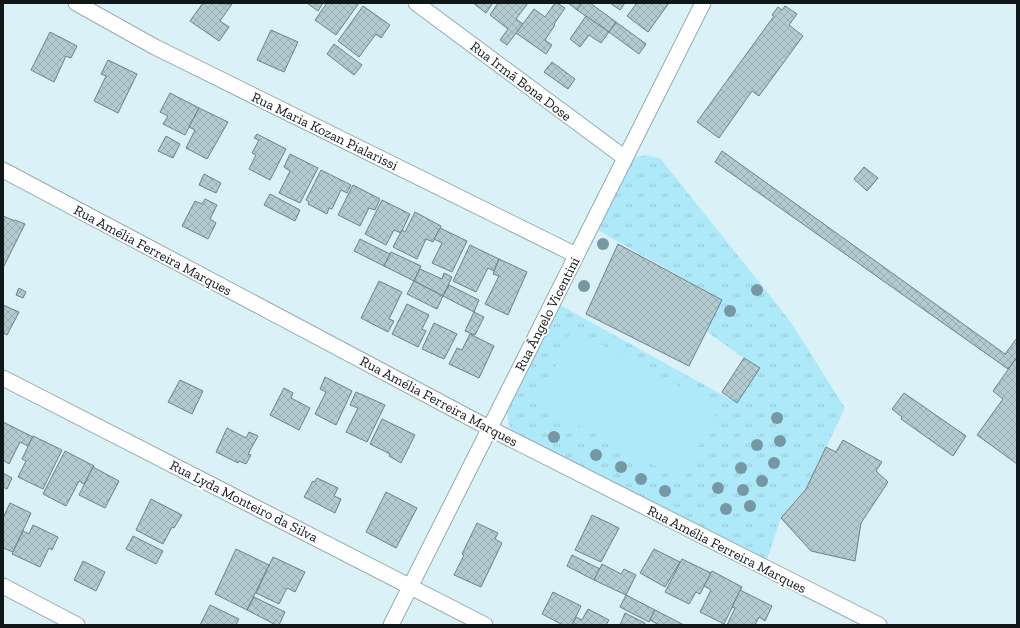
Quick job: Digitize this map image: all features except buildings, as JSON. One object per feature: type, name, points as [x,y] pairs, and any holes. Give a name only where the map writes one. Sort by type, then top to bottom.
[{"type":"street","name":"Rua Maria Kozan Pialarissi","points":[[76,3],[162,50],[576,255]]},
{"type":"street","name":"Rua Irmã Bona Dose","points":[[416,3],[625,158]]},
{"type":"street","name":"Rua Ângelo Vicentini","points":[[391,625],[703,3]]},
{"type":"street","name":"Rua Amélia Ferreira Marques","points":[[3,170],[490,428],[879,625]]},
{"type":"street","name":"Rua Lyda Monteiro da Silva","points":[[3,378],[485,625]]},
{"type":"street","points":[[3,586],[77,625]]},
{"type":"green space","points":[[646,155],[660,158],[790,321],[845,408],[809,483],[781,518],[766,562],[517,438],[509,426],[507,412],[513,394],[558,304],[737,403],[759,369],[706,331],[722,300],[594,228],[628,159]]},
{"type":"green space","points":[[572,329],[719,408],[680,479],[538,404]]}]
